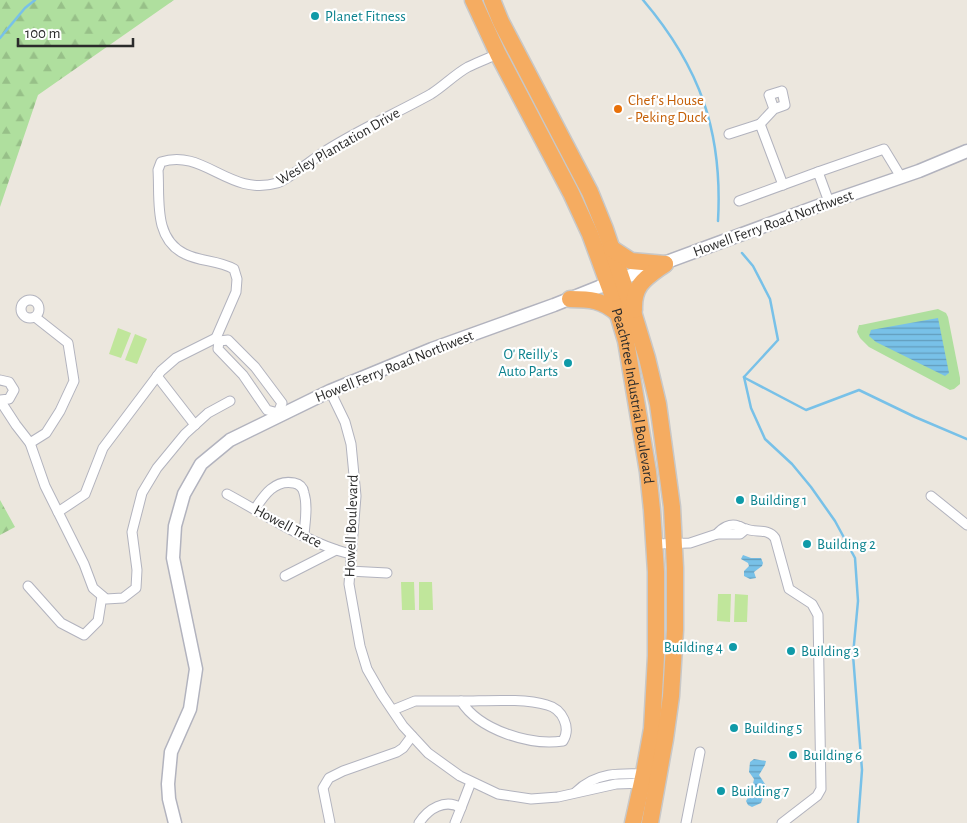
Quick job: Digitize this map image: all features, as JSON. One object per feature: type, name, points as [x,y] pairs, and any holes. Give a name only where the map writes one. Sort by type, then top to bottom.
[{"type":"highway","name":"Peachtree Industrial Boulevard","points":[[473,0],[498,54],[571,193],[590,234],[634,315],[658,404],[667,465],[674,544],[676,609],[674,651],[671,696],[651,779],[633,823]]},
{"type":"highway","name":"Peachtree Industrial Boulevard","points":[[492,0],[501,22],[590,192],[611,248],[618,313],[626,341],[641,422],[655,544],[657,602],[656,665],[652,729],[650,823]]},
{"type":"highway","points":[[611,248],[631,261],[665,264]]},
{"type":"highway","points":[[634,315],[634,299],[637,289],[642,281],[665,264]]},
{"type":"highway","points":[[570,299],[593,299],[618,313]]},
{"type":"street","points":[[498,54],[514,47]]},
{"type":"street","name":"Wesley Plantation Drive","points":[[218,339],[236,292],[234,269],[227,265],[184,254],[165,235],[159,220],[158,170],[161,162],[170,159],[196,163],[229,180],[245,185],[264,187],[280,182],[329,148],[434,92],[467,68],[498,54]]},
{"type":"street","points":[[729,134],[760,124],[774,109]]},
{"type":"street","points":[[760,124],[783,185]]},
{"type":"street","points":[[739,201],[884,148],[901,177]]},
{"type":"street","name":"Howell Ferry Road Northwest","points":[[175,823],[169,799],[168,784],[171,752],[190,709],[196,669],[173,558],[176,526],[184,494],[201,464],[230,440],[278,415],[330,391],[432,349],[948,160],[967,151]]},
{"type":"street","points":[[818,172],[829,202]]},
{"type":"street","points":[[30,443],[46,433],[60,411],[74,381],[68,343],[35,317]]},
{"type":"street","points":[[58,512],[85,494],[103,448],[157,376],[176,358],[218,339],[228,340],[263,377],[282,403],[278,415],[267,410],[244,374],[218,349],[218,339]]},
{"type":"street","points":[[157,376],[194,425]]},
{"type":"street","points":[[252,386],[263,377]]},
{"type":"street","points":[[0,380],[7,380],[13,387],[11,396],[1,400],[3,405],[30,443],[45,486],[94,588],[106,600],[124,598],[136,588],[137,570],[132,532],[142,493],[156,468],[194,425],[208,413],[230,400]]},
{"type":"street","name":"Howell Boulevard","points":[[330,391],[345,422],[351,444],[356,496],[349,571],[360,646],[367,669],[392,710],[412,736],[428,753],[460,776],[498,794],[531,799],[558,797],[576,792],[585,783],[600,776],[651,779]]},
{"type":"street","points":[[254,509],[264,495],[275,485],[286,481],[298,484],[304,490],[306,501],[304,536]]},
{"type":"street","name":"Howell Trace","points":[[227,494],[304,536],[350,554]]},
{"type":"street","points":[[931,496],[967,526]]},
{"type":"street","points":[[655,544],[690,543],[717,534],[726,527],[738,525],[746,530],[765,531],[775,538],[789,589],[812,604],[818,614],[821,789],[817,796],[782,823]]},
{"type":"street","points":[[285,576],[336,550]]},
{"type":"street","points":[[349,571],[387,574]]},
{"type":"street","points":[[28,586],[61,623],[84,635],[98,621],[102,596]]},
{"type":"street","points":[[392,710],[415,701],[462,701],[512,701],[548,705],[557,710],[564,718],[566,736],[563,742],[518,738],[478,718],[471,713],[462,701]]},
{"type":"street","points":[[330,823],[323,788],[329,778],[343,771],[397,752],[403,748],[412,736]]},
{"type":"street","points":[[686,823],[700,752]]},
{"type":"street","points":[[455,823],[471,782]]},
{"type":"street","points":[[419,823],[436,806],[450,803],[461,808]]},
{"type":"green space","points":[[0,0],[174,0],[38,95],[0,207]]},
{"type":"green space","points":[[938,309],[946,313],[948,317],[960,378],[960,384],[954,389],[950,390],[869,347],[857,332],[859,325]]},
{"type":"green space","points":[[118,328],[131,333],[121,358],[109,354]]},
{"type":"green space","points":[[135,334],[147,339],[137,364],[125,360]]},
{"type":"green space","points":[[0,500],[15,527],[0,535]]},
{"type":"green space","points":[[401,582],[414,582],[415,610],[402,610]]},
{"type":"green space","points":[[419,582],[432,582],[433,610],[419,610]]},
{"type":"green space","points":[[718,594],[731,594],[730,622],[717,621]]},
{"type":"green space","points":[[735,594],[748,595],[747,622],[734,622]]},
{"type":"water","points":[[938,318],[949,373],[945,376],[876,342],[869,336],[871,330]]},
{"type":"water","points":[[743,555],[751,558],[761,558],[762,566],[754,572],[756,578],[750,579],[744,576],[744,571],[749,566],[748,563],[741,559]]},
{"type":"water","points":[[754,759],[766,761],[759,775],[767,787],[761,803],[752,807],[746,801],[751,793],[754,779],[749,772],[750,762]]},
{"type":"waterway","points":[[0,38],[25,8],[35,0]]},
{"type":"waterway","points":[[643,0],[663,25],[679,50],[704,102],[716,158],[719,189],[718,221]]},
{"type":"waterway","points":[[742,253],[753,266],[770,299],[778,340],[744,377]]},
{"type":"waterway","points":[[744,377],[751,408],[765,439],[792,464],[811,487],[835,521],[855,558],[858,601],[853,655],[862,770],[858,823]]},
{"type":"waterway","points":[[745,378],[806,410],[859,390],[967,439]]},
{"type":"place","name":"Planet Fitness","points":[[315,16]]},
{"type":"place","name":"Chef's House - Peking Duck","points":[[618,109]]},
{"type":"place","name":"O' Reilly's Auto Parts","points":[[568,363]]},
{"type":"place","name":"Building 1","points":[[740,500]]},
{"type":"place","name":"Building 2","points":[[807,544]]},
{"type":"place","name":"Building 4","points":[[733,647]]},
{"type":"place","name":"Building 3","points":[[791,651]]},
{"type":"place","name":"Building 5","points":[[734,728]]},
{"type":"place","name":"Building 6","points":[[793,755]]},
{"type":"place","name":"Building 7","points":[[721,791]]}]
